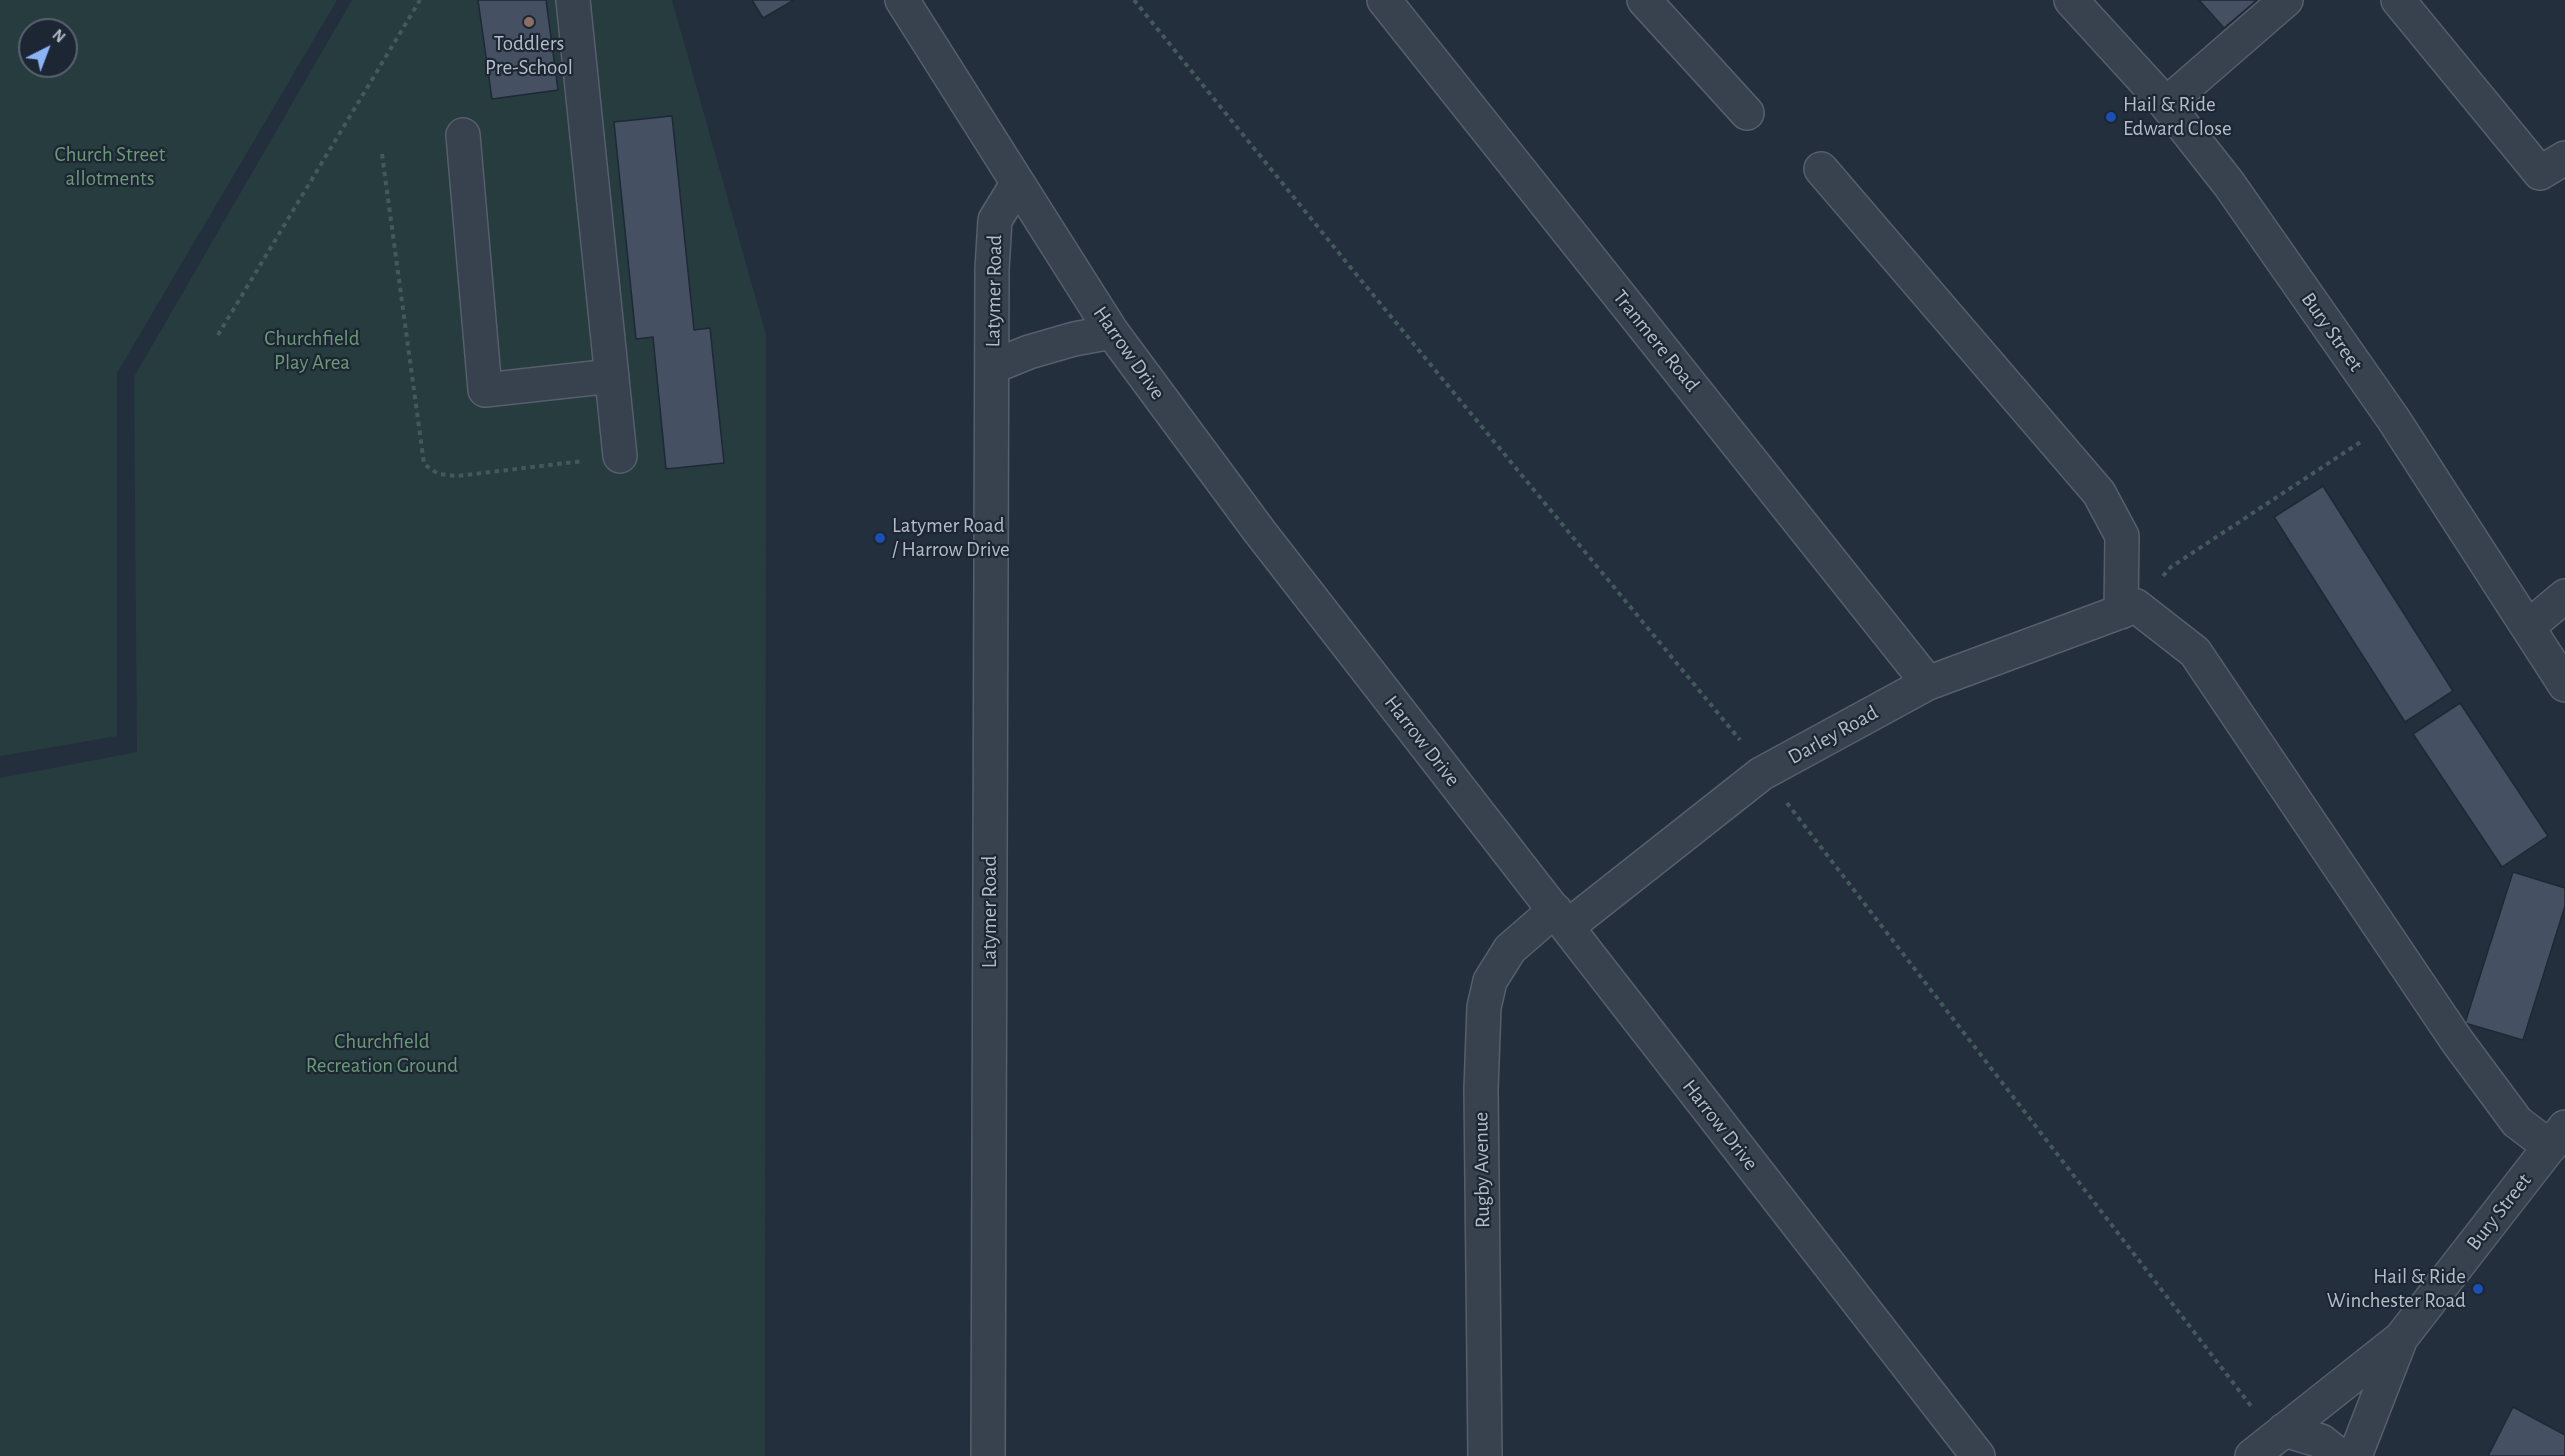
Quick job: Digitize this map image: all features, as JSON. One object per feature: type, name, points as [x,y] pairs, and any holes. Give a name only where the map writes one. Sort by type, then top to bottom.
[{"type":"street","points":[[573,0],[620,456]]},
{"type":"street","name":"Harrow Drive","points":[[902,0],[1112,332],[1260,532],[1978,1456]]},
{"type":"street","name":"Tranmere Road","points":[[1384,0],[1928,683]]},
{"type":"street","name":"Bury Street","points":[[2071,0],[2166,104],[2229,184],[2394,420],[2565,685]]},
{"type":"street","points":[[2166,104],[2286,0]]},
{"type":"street","points":[[2398,0],[2540,173],[2565,158]]},
{"type":"street","points":[[1649,2],[1747,113]]},
{"type":"street","points":[[463,135],[485,390],[612,376]]},
{"type":"street","points":[[1821,170],[2099,493],[2122,536],[2129,609],[2195,652],[2457,1041],[2517,1122],[2557,1137]]},
{"type":"street","name":"Latymer Road","points":[[988,1456],[992,269],[996,220],[1017,184]]},
{"type":"street","name":"Latymer Road","points":[[992,367],[1029,352],[1074,339],[1112,332]]},
{"type":"street","points":[[2528,627],[2565,596]]},
{"type":"street","name":"Darley Road","points":[[1561,919],[1761,774],[1928,683],[2129,609]]},
{"type":"street","name":"Rugby Avenue","points":[[1485,1456],[1482,1101],[1484,1007],[1490,981],[1510,949],[1561,919]]},
{"type":"street","name":"Bury Street","points":[[2355,1456],[2401,1338],[2557,1137]]},
{"type":"street","points":[[2270,1441],[2401,1338]]},
{"type":"street","points":[[2270,1441],[2321,1442],[2340,1456]]},
{"type":"path","points":[[218,335],[420,0]]},
{"type":"path","points":[[1134,0],[1343,258],[1749,750],[1761,774],[1797,815],[2270,1441]]},
{"type":"path","points":[[2129,609],[2171,567],[2394,420]]},
{"type":"green space","name":"Church Street allotments","points":[[0,0],[337,0],[117,373],[117,736],[0,756]]},
{"type":"green space","name":"Churchfield Recreation Ground","points":[[352,0],[672,0],[766,335],[765,1456],[0,1456],[0,778],[137,752],[134,377]]},
{"type":"building","points":[[478,0],[546,0],[558,90],[492,99]]},
{"type":"building","points":[[752,0],[794,0],[763,18]]},
{"type":"building","points":[[2199,0],[2257,0],[2224,28]]},
{"type":"building","points":[[672,116],[694,330],[710,328],[724,463],[666,469],[653,337],[636,339],[614,122]]},
{"type":"building","points":[[2323,486],[2453,691],[2405,722],[2274,517]]},
{"type":"building","points":[[2460,703],[2548,836],[2502,867],[2413,734]]},
{"type":"building","points":[[2513,872],[2565,888],[2565,906],[2523,1040],[2465,1023]]},
{"type":"building","points":[[2513,1407],[2565,1435],[2565,1456],[2488,1456]]},
{"type":"place","name":"Toddlers Pre-School","points":[[529,22]]},
{"type":"place","name":"Hail & Ride Edward Close","points":[[2111,117]]},
{"type":"place","name":"Latymer Road / Harrow Drive","points":[[880,538]]},
{"type":"place","name":"Hail & Ride Winchester Road","points":[[2478,1289]]},
{"type":"park label","name":"Churchfield Play Area","points":[[312,351]]}]
